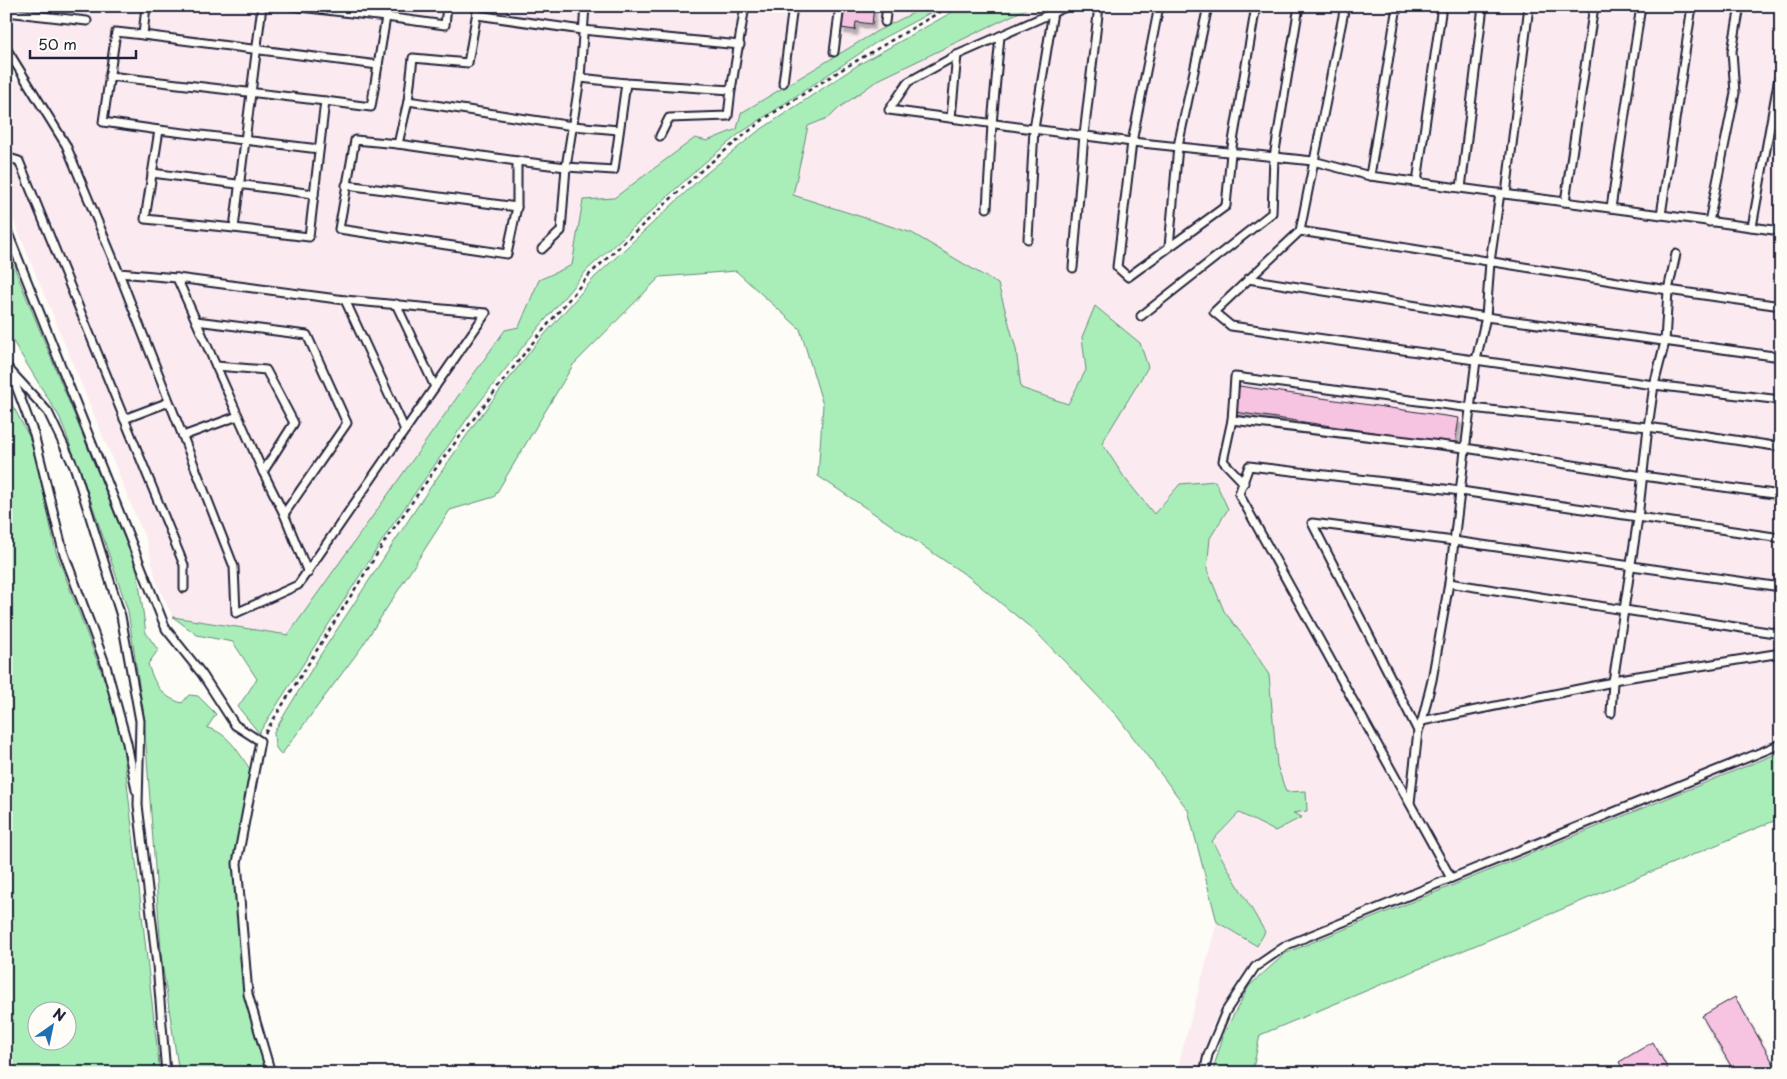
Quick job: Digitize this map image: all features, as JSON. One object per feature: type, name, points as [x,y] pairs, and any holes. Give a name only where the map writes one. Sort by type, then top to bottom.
[{"type":"lane","points":[[143,35],[146,6]]},
{"type":"lane","points":[[234,228],[262,6]]},
{"type":"lane","points":[[291,6],[445,25],[447,6]]},
{"type":"lane","points":[[398,144],[408,102],[413,58],[468,62],[478,6]]},
{"type":"lane","points":[[542,249],[561,231],[566,167],[580,78],[585,6]]},
{"type":"lane","points":[[660,136],[669,118],[728,116],[745,6]]},
{"type":"lane","points":[[783,83],[793,6]]},
{"type":"lane","points":[[834,52],[840,6]]},
{"type":"lane","points":[[885,22],[887,6]]},
{"type":"lane","points":[[1068,6],[957,55],[908,82],[889,110],[1132,142],[1313,161],[1370,176],[1781,231]]},
{"type":"lane","points":[[1073,268],[1084,135],[1100,6]]},
{"type":"lane","points":[[1159,6],[1132,142],[1117,267],[1128,276],[1226,206],[1231,153],[1256,6]]},
{"type":"lane","points":[[1169,247],[1178,146],[1208,6]]},
{"type":"lane","points":[[1142,316],[1272,213],[1274,157],[1299,6]]},
{"type":"lane","points":[[1345,6],[1300,231],[1214,312],[1231,326],[1654,385],[1781,400]]},
{"type":"lane","points":[[1370,176],[1397,6]]},
{"type":"lane","points":[[1417,182],[1442,6]]},
{"type":"lane","points":[[1461,188],[1483,6]]},
{"type":"lane","points":[[1410,803],[1418,731],[1432,680],[1449,583],[1476,360],[1486,317],[1490,262],[1503,194],[1529,6]]},
{"type":"lane","points":[[1565,202],[1594,6]]},
{"type":"lane","points":[[1611,208],[1641,6]]},
{"type":"lane","points":[[1661,215],[1692,6]]},
{"type":"lane","points":[[1709,222],[1735,93],[1732,51],[1740,6]]},
{"type":"lane","points":[[6,12],[87,21]]},
{"type":"lane","points":[[1028,239],[1034,129],[1053,12]]},
{"type":"lane","points":[[477,15],[582,30],[740,45]]},
{"type":"lane","points":[[109,76],[371,107],[386,17]]},
{"type":"lane","points":[[319,149],[103,122],[116,32],[378,65]]},
{"type":"lane","points":[[987,208],[1000,36]]},
{"type":"lane","points":[[6,48],[66,145],[119,273],[234,567],[236,613],[298,585],[486,314],[345,300],[177,278],[119,273]]},
{"type":"lane","points":[[951,118],[957,55]]},
{"type":"lane","points":[[1752,227],[1781,66]]},
{"type":"lane","points":[[580,78],[731,90]]},
{"type":"lane","points":[[517,161],[517,207],[507,254],[339,229],[355,140],[566,167],[614,170],[626,83]]},
{"type":"lane","points":[[158,130],[145,219],[309,237],[325,101]]},
{"type":"lane","points":[[408,102],[573,126],[620,130]]},
{"type":"lane","points":[[6,157],[19,161],[184,565],[184,588]]},
{"type":"lane","points":[[152,173],[314,194]]},
{"type":"lane","points":[[346,185],[517,207]]},
{"type":"lane","points":[[6,228],[166,629],[202,674],[235,725],[260,741],[237,863],[248,994],[271,1073]]},
{"type":"lane","points":[[1300,231],[1668,290],[1781,306]]},
{"type":"lane","points":[[1611,713],[1613,681],[1629,565],[1638,518],[1648,427],[1654,385],[1664,342],[1668,290],[1676,254]]},
{"type":"lane","points":[[177,278],[263,472],[284,514],[308,573]]},
{"type":"lane","points":[[1248,280],[1486,317],[1781,357]]},
{"type":"lane","points":[[345,300],[405,430]]},
{"type":"lane","points":[[396,304],[435,387]]},
{"type":"lane","points":[[196,321],[307,335],[347,423],[284,514]]},
{"type":"lane","points":[[216,366],[266,370],[294,424],[263,472]]},
{"type":"lane","points":[[7,367],[48,412],[75,469],[121,616],[140,721],[138,806]]},
{"type":"lane","points":[[7,367],[34,434],[63,551],[106,666],[127,744],[138,806],[157,965],[166,1073]]},
{"type":"lane","points":[[1244,483],[1223,461],[1232,420],[1235,377],[1471,408],[1648,427],[1781,446]]},
{"type":"lane","points":[[124,419],[169,402]]},
{"type":"lane","points":[[183,436],[238,416]]},
{"type":"lane","points":[[1232,420],[1464,448],[1781,495]]},
{"type":"lane","points":[[1451,878],[1239,494],[1249,466],[1461,491],[1781,538]]},
{"type":"lane","points":[[1418,731],[1312,523],[1781,587]]},
{"type":"lane","points":[[1449,583],[1781,634]]},
{"type":"lane","points":[[1422,721],[1613,681],[1781,653]]},
{"type":"lane","points":[[1204,1073],[1208,1055],[1226,1011],[1255,967],[1286,945],[1781,744]]},
{"type":"path","points":[[260,741],[387,538],[441,462],[530,346],[590,274],[704,168],[764,119],[841,70],[950,6]]},
{"type":"shaded area","points":[[6,6],[927,6],[879,30],[741,113],[738,129],[707,141],[695,138],[614,198],[583,200],[572,265],[539,280],[519,327],[505,331],[288,636],[173,617],[157,584],[147,543],[6,202],[6,84],[22,78],[6,34]]},
{"type":"shaded area","points":[[1032,6],[1781,6],[1781,752],[1437,891],[1431,882],[1283,941],[1263,954],[1243,973],[1212,1026],[1200,1073],[1176,1073],[1217,922],[1257,945],[1265,932],[1212,841],[1240,813],[1275,831],[1301,817],[1292,812],[1306,811],[1286,793],[1277,765],[1269,675],[1251,646],[1224,611],[1207,569],[1216,481],[1180,484],[1154,514],[1124,477],[1101,443],[1148,367],[1082,337],[1086,370],[1068,404],[1020,388],[1016,349],[793,195],[808,126],[830,117],[839,108],[878,80]]},
{"type":"green space","points":[[927,6],[943,6],[883,38],[739,134],[703,164],[587,270],[525,344],[472,412],[389,530],[259,733],[238,707],[257,679],[233,642],[197,635],[173,617],[288,635],[505,330],[519,327],[539,280],[572,265],[583,200],[614,198],[695,138],[707,141],[737,129],[741,113],[879,30]]},
{"type":"green space","points":[[963,6],[1032,6],[878,80],[839,108],[830,117],[808,126],[793,195],[912,233],[998,284],[1016,349],[1021,388],[1068,404],[1086,370],[1082,337],[1095,306],[1140,343],[1148,367],[1102,443],[1124,477],[1154,514],[1180,484],[1215,481],[1228,509],[1210,538],[1207,569],[1224,611],[1251,646],[1269,675],[1277,765],[1286,792],[1306,791],[1307,811],[1293,813],[1302,817],[1275,831],[1239,813],[1212,841],[1265,932],[1257,946],[1217,922],[1188,810],[1117,716],[1036,632],[969,577],[818,476],[823,405],[800,329],[736,271],[660,277],[573,365],[494,497],[450,510],[361,648],[281,755],[275,746],[274,732],[319,657],[423,498],[476,422],[532,349],[594,278],[703,176],[757,132],[858,65]]},
{"type":"green space","points":[[6,247],[137,569],[146,633],[158,650],[148,664],[153,677],[164,693],[182,703],[189,695],[198,696],[216,714],[207,728],[227,738],[250,769],[233,864],[244,995],[267,1073],[179,1073],[162,963],[144,718],[128,611],[91,501],[60,418],[6,330]]},
{"type":"green space","points":[[6,393],[33,444],[56,552],[120,721],[160,1073],[6,1073]]},
{"type":"green space","points":[[1781,752],[1781,818],[1260,1035],[1252,1073],[1212,1073],[1224,1033],[1249,986],[1286,953]]},
{"type":"building","points":[[844,6],[874,6],[872,24],[856,22],[855,30],[841,28]]},
{"type":"building","points":[[1239,386],[1459,418],[1455,444],[1235,412]]},
{"type":"building","points":[[1776,421],[1781,421],[1781,442],[1776,442]]},
{"type":"building","points":[[1735,997],[1779,1073],[1735,1073],[1702,1016]]},
{"type":"building","points":[[1653,1042],[1670,1073],[1625,1073],[1619,1062]]}]
